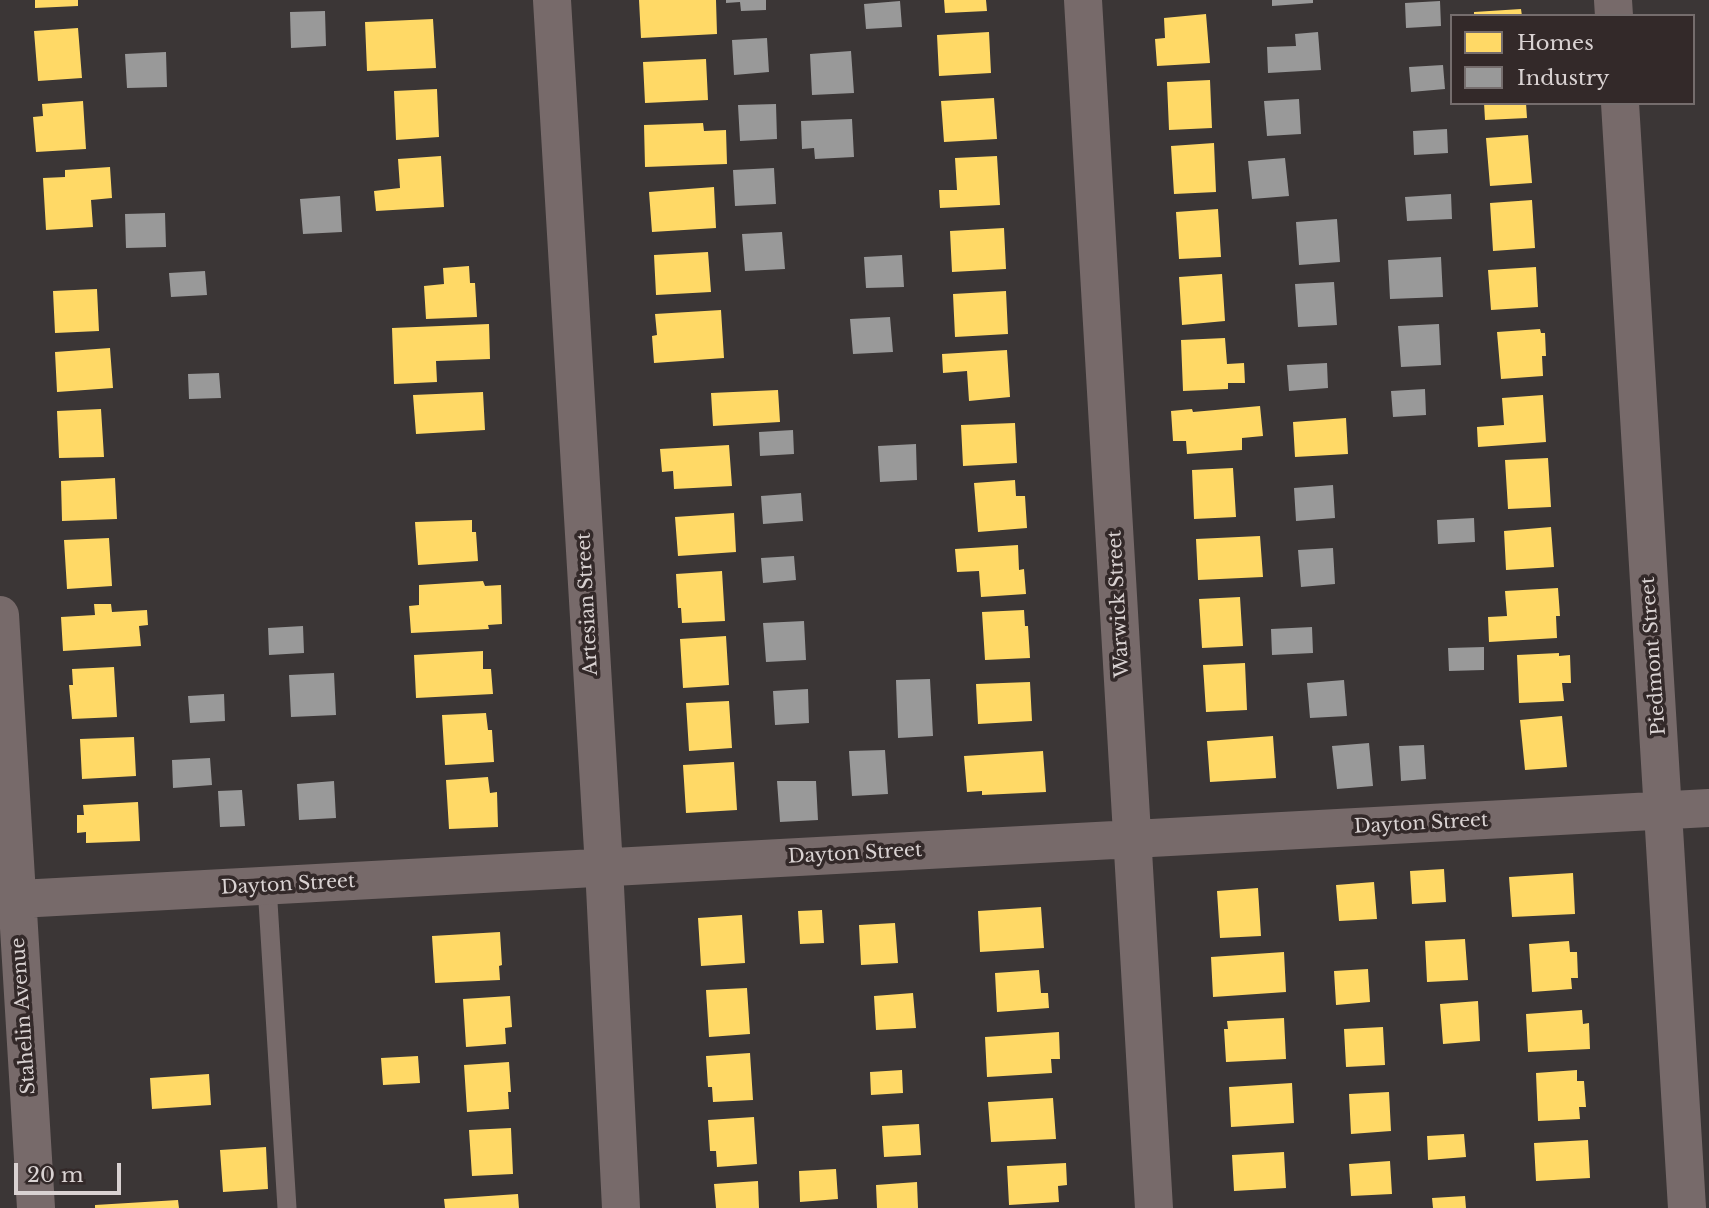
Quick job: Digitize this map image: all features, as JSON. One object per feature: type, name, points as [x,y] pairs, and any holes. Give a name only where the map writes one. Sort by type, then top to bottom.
[{"type":"street","name":"Artesian Street","points":[[552,0],[604,867],[621,1208]]},
{"type":"street","name":"Warwick Street","points":[[1083,0],[1154,1208]]},
{"type":"street","name":"Piedmont Street","points":[[1620,105],[1687,1208]]},
{"type":"street","name":"Stahelin Avenue","points":[[0,615],[8,900],[36,1208]]},
{"type":"street","name":"Dayton Street","points":[[8,900],[1709,808]]},
{"type":"lane","points":[[267,886],[287,1208]]},
{"type":"building: Homes","points":[[35,0],[78,0],[78,6],[35,8]]},
{"type":"building: Homes","points":[[639,0],[716,0],[717,34],[641,38]]},
{"type":"building: Homes","points":[[944,0],[986,0],[987,11],[945,13]]},
{"type":"building: Homes","points":[[1521,9],[1522,14],[1474,14]]},
{"type":"building: Homes","points":[[1206,14],[1210,63],[1157,66],[1155,39],[1165,38],[1164,18]]},
{"type":"building: Homes","points":[[433,19],[436,68],[367,71],[365,22]]},
{"type":"building: Homes","points":[[78,28],[82,78],[38,81],[34,31]]},
{"type":"building: Homes","points":[[989,32],[991,73],[939,76],[937,35]]},
{"type":"building: Homes","points":[[706,59],[708,100],[645,103],[643,62]]},
{"type":"building: Homes","points":[[1210,80],[1212,128],[1169,130],[1167,82]]},
{"type":"building: Homes","points":[[437,89],[439,137],[396,140],[394,91]]},
{"type":"building: Homes","points":[[994,98],[997,139],[944,142],[941,101]]},
{"type":"building: Homes","points":[[83,101],[86,149],[36,152],[33,117],[43,116],[42,104]]},
{"type":"building: Homes","points":[[1484,105],[1526,105],[1527,118],[1485,120]]},
{"type":"building: Homes","points":[[703,123],[704,131],[726,130],[727,164],[645,167],[644,125]]},
{"type":"building: Homes","points":[[1528,135],[1532,183],[1490,186],[1486,138]]},
{"type":"building: Homes","points":[[1214,143],[1216,192],[1174,194],[1171,146]]},
{"type":"building: Homes","points":[[441,156],[444,207],[376,211],[374,191],[400,188],[398,159]]},
{"type":"building: Homes","points":[[997,156],[1000,205],[940,208],[939,190],[957,190],[955,158]]},
{"type":"building: Homes","points":[[110,167],[112,198],[91,200],[93,227],[46,230],[43,178],[65,177],[65,170]]},
{"type":"building: Homes","points":[[714,187],[716,228],[652,232],[649,192]]},
{"type":"building: Homes","points":[[1532,200],[1535,248],[1493,251],[1490,203]]},
{"type":"building: Homes","points":[[1218,209],[1221,257],[1179,259],[1176,212]]},
{"type":"building: Homes","points":[[1004,228],[1006,269],[952,272],[950,231]]},
{"type":"building: Homes","points":[[708,252],[711,292],[656,295],[654,255]]},
{"type":"building: Homes","points":[[469,266],[470,283],[475,283],[477,317],[426,319],[424,286],[444,284],[443,268]]},
{"type":"building: Homes","points":[[1536,267],[1538,307],[1491,310],[1488,270]]},
{"type":"building: Homes","points":[[1222,274],[1225,321],[1182,325],[1179,277]]},
{"type":"building: Homes","points":[[97,289],[99,331],[55,333],[53,291]]},
{"type":"building: Homes","points":[[1006,291],[1008,334],[955,337],[953,294]]},
{"type":"building: Homes","points":[[721,310],[724,358],[654,363],[652,336],[657,335],[655,314]]},
{"type":"building: Homes","points":[[489,324],[490,359],[436,361],[437,382],[394,384],[392,328]]},
{"type":"building: Homes","points":[[1540,329],[1541,333],[1545,333],[1543,376],[1501,379],[1497,332]]},
{"type":"building: Homes","points":[[1225,338],[1227,364],[1244,363],[1245,383],[1228,383],[1228,389],[1183,391],[1181,340]]},
{"type":"building: Homes","points":[[110,348],[113,388],[57,392],[55,352]]},
{"type":"building: Homes","points":[[1007,350],[1010,397],[969,401],[967,371],[943,373],[942,354]]},
{"type":"building: Homes","points":[[778,390],[780,422],[713,426],[711,393]]},
{"type":"building: Homes","points":[[483,392],[485,430],[416,434],[413,395]]},
{"type":"building: Homes","points":[[1543,395],[1546,442],[1478,447],[1477,427],[1504,425],[1502,398]]},
{"type":"building: Homes","points":[[1260,406],[1263,436],[1242,438],[1242,450],[1187,454],[1186,441],[1173,441],[1171,411],[1192,409],[1193,412]]},
{"type":"building: Homes","points":[[101,409],[104,457],[59,458],[57,411]]},
{"type":"building: Homes","points":[[1346,418],[1348,454],[1295,457],[1293,422]]},
{"type":"building: Homes","points":[[1015,423],[1017,463],[963,466],[961,425]]},
{"type":"building: Homes","points":[[729,445],[732,486],[674,489],[673,471],[662,472],[660,449]]},
{"type":"building: Homes","points":[[1548,458],[1551,507],[1508,509],[1505,460]]},
{"type":"building: Homes","points":[[1233,468],[1236,517],[1194,519],[1192,470]]},
{"type":"building: Homes","points":[[115,478],[117,519],[62,521],[61,481]]},
{"type":"building: Homes","points":[[1015,480],[1016,496],[1025,496],[1027,528],[978,532],[974,483]]},
{"type":"building: Homes","points":[[734,513],[736,552],[678,556],[675,517]]},
{"type":"building: Homes","points":[[472,520],[472,532],[476,532],[478,561],[418,565],[415,522]]},
{"type":"building: Homes","points":[[1551,527],[1554,567],[1506,570],[1504,531]]},
{"type":"building: Homes","points":[[1260,536],[1263,577],[1198,580],[1196,539]]},
{"type":"building: Homes","points":[[109,538],[112,586],[67,589],[64,540]]},
{"type":"building: Homes","points":[[1018,545],[1019,570],[1024,569],[1026,594],[981,597],[979,571],[957,572],[955,549]]},
{"type":"building: Homes","points":[[722,571],[725,621],[682,623],[681,608],[678,608],[676,574]]},
{"type":"building: Homes","points":[[483,581],[485,586],[501,585],[502,624],[488,625],[489,629],[411,633],[409,606],[419,605],[419,585]]},
{"type":"building: Homes","points":[[1558,588],[1560,616],[1556,616],[1557,638],[1489,642],[1488,617],[1507,616],[1505,591]]},
{"type":"building: Homes","points":[[1240,597],[1243,646],[1202,648],[1199,599]]},
{"type":"building: Homes","points":[[94,604],[111,604],[112,612],[147,610],[148,625],[139,626],[141,646],[63,651],[61,617],[95,615]]},
{"type":"building: Homes","points":[[1024,610],[1030,658],[985,660],[982,612]]},
{"type":"building: Homes","points":[[726,636],[729,685],[683,688],[680,639]]},
{"type":"building: Homes","points":[[483,651],[483,669],[491,669],[493,694],[416,698],[414,655]]},
{"type":"building: Homes","points":[[1559,653],[1559,656],[1570,655],[1571,683],[1562,683],[1564,701],[1519,703],[1517,655]]},
{"type":"building: Homes","points":[[1245,663],[1247,710],[1206,712],[1203,665]]},
{"type":"building: Homes","points":[[114,667],[117,717],[72,719],[69,685],[73,685],[72,669]]},
{"type":"building: Homes","points":[[1030,682],[1032,721],[978,724],[976,684]]},
{"type":"building: Homes","points":[[729,701],[732,748],[689,751],[686,703]]},
{"type":"building: Homes","points":[[486,713],[488,730],[492,730],[494,762],[445,765],[442,715]]},
{"type":"building: Homes","points":[[1562,716],[1567,767],[1525,770],[1520,720]]},
{"type":"building: Homes","points":[[1273,736],[1276,778],[1210,782],[1207,741]]},
{"type":"building: Homes","points":[[134,737],[136,776],[82,779],[80,739]]},
{"type":"building: Homes","points":[[1043,751],[1046,792],[982,795],[982,791],[967,792],[964,756]]},
{"type":"building: Homes","points":[[734,762],[737,810],[686,813],[683,765]]},
{"type":"building: Homes","points":[[488,777],[490,793],[497,792],[498,827],[449,829],[446,780]]},
{"type":"building: Homes","points":[[138,802],[140,841],[86,843],[86,832],[77,833],[77,815],[84,815],[83,805]]},
{"type":"building: Homes","points":[[1444,869],[1446,902],[1412,904],[1410,871]]},
{"type":"building: Homes","points":[[1573,873],[1575,914],[1512,917],[1509,877]]},
{"type":"building: Homes","points":[[1374,882],[1377,919],[1339,921],[1336,885]]},
{"type":"building: Homes","points":[[1258,888],[1261,936],[1220,938],[1217,891]]},
{"type":"building: Homes","points":[[1041,907],[1044,948],[980,952],[978,911]]},
{"type":"building: Homes","points":[[822,910],[824,943],[800,944],[798,911]]},
{"type":"building: Homes","points":[[742,915],[745,963],[701,966],[698,918]]},
{"type":"building: Homes","points":[[895,923],[898,963],[861,965],[859,925]]},
{"type":"building: Homes","points":[[500,932],[500,980],[435,983],[432,936]]},
{"type":"building: Homes","points":[[1465,939],[1468,980],[1427,982],[1425,941]]},
{"type":"building: Homes","points":[[1569,941],[1570,952],[1577,952],[1578,978],[1571,978],[1572,989],[1532,992],[1529,944]]},
{"type":"building: Homes","points":[[1284,952],[1286,992],[1213,997],[1211,957]]},
{"type":"building: Homes","points":[[1368,969],[1370,1002],[1336,1005],[1334,971]]},
{"type":"building: Homes","points":[[1039,970],[1041,993],[1048,993],[1049,1008],[997,1012],[995,973]]},
{"type":"building: Homes","points":[[747,988],[750,1034],[709,1037],[706,990]]},
{"type":"building: Homes","points":[[913,993],[916,1028],[876,1030],[874,996]]},
{"type":"building: Homes","points":[[510,996],[512,1027],[505,1028],[506,1044],[466,1047],[463,999]]},
{"type":"building: Homes","points":[[1478,1001],[1480,1041],[1443,1044],[1440,1004]]},
{"type":"building: Homes","points":[[1582,1010],[1583,1024],[1589,1023],[1590,1049],[1528,1052],[1526,1014]]},
{"type":"building: Homes","points":[[1284,1018],[1286,1059],[1226,1062],[1224,1029],[1228,1029],[1227,1021]]},
{"type":"building: Homes","points":[[1383,1027],[1385,1065],[1346,1067],[1344,1029]]},
{"type":"building: Homes","points":[[1059,1032],[1060,1059],[1051,1059],[1052,1073],[987,1077],[985,1037]]},
{"type":"building: Homes","points":[[750,1053],[753,1100],[713,1102],[712,1087],[708,1087],[706,1056]]},
{"type":"building: Homes","points":[[418,1056],[420,1083],[383,1085],[381,1058]]},
{"type":"building: Homes","points":[[509,1062],[509,1109],[467,1112],[464,1065]]},
{"type":"building: Homes","points":[[902,1070],[903,1093],[871,1095],[870,1072]]},
{"type":"building: Homes","points":[[1577,1070],[1577,1081],[1584,1081],[1586,1107],[1579,1107],[1580,1119],[1538,1121],[1536,1073]]},
{"type":"building: Homes","points":[[209,1074],[211,1105],[152,1109],[150,1078]]},
{"type":"building: Homes","points":[[1292,1083],[1294,1123],[1231,1127],[1229,1087]]},
{"type":"building: Homes","points":[[1389,1092],[1391,1131],[1351,1134],[1349,1094]]},
{"type":"building: Homes","points":[[1053,1098],[1056,1139],[991,1142],[988,1102]]},
{"type":"building: Homes","points":[[754,1117],[757,1164],[717,1167],[716,1151],[710,1151],[708,1120]]},
{"type":"building: Homes","points":[[919,1124],[921,1155],[884,1157],[882,1126]]},
{"type":"building: Homes","points":[[511,1128],[513,1174],[472,1176],[469,1130]]},
{"type":"building: Homes","points":[[1464,1134],[1466,1157],[1428,1160],[1427,1136]]},
{"type":"building: Homes","points":[[1588,1140],[1590,1178],[1536,1181],[1534,1143]]},
{"type":"building: Homes","points":[[266,1147],[268,1189],[223,1192],[220,1150]]},
{"type":"building: Homes","points":[[1284,1152],[1286,1188],[1234,1191],[1232,1155]]},
{"type":"building: Homes","points":[[1390,1161],[1392,1194],[1351,1196],[1349,1164]]},
{"type":"building: Homes","points":[[1066,1163],[1067,1185],[1058,1186],[1059,1202],[1009,1205],[1007,1166]]},
{"type":"building: Homes","points":[[836,1169],[838,1199],[800,1202],[799,1171]]},
{"type":"building: Homes","points":[[758,1181],[759,1208],[716,1208],[714,1184]]},
{"type":"building: Homes","points":[[917,1182],[918,1208],[877,1208],[876,1185]]},
{"type":"building: Homes","points":[[518,1194],[519,1208],[445,1208],[444,1199]]},
{"type":"building: Homes","points":[[1465,1196],[1466,1208],[1433,1208],[1432,1198]]},
{"type":"building: Homes","points":[[178,1200],[179,1208],[95,1208],[95,1205]]},
{"type":"building: Industry","points":[[726,0],[766,0],[766,10],[741,11],[740,2],[726,3]]},
{"type":"building: Industry","points":[[1272,0],[1313,0],[1313,3],[1272,6]]},
{"type":"building: Industry","points":[[900,1],[902,27],[866,29],[864,4]]},
{"type":"building: Industry","points":[[1440,1],[1441,26],[1406,28],[1405,3]]},
{"type":"building: Industry","points":[[325,11],[326,46],[291,48],[290,12]]},
{"type":"building: Industry","points":[[1318,32],[1321,70],[1268,73],[1267,47],[1296,46],[1295,34]]},
{"type":"building: Industry","points":[[767,38],[769,72],[734,75],[732,40]]},
{"type":"building: Industry","points":[[851,51],[854,93],[812,95],[810,54]]},
{"type":"building: Industry","points":[[166,52],[167,87],[127,88],[125,54]]},
{"type":"building: Industry","points":[[1443,65],[1445,89],[1411,92],[1409,67]]},
{"type":"building: Industry","points":[[1299,99],[1301,134],[1267,136],[1264,101]]},
{"type":"building: Industry","points":[[776,104],[777,139],[740,141],[738,105]]},
{"type":"building: Industry","points":[[852,119],[854,157],[815,159],[814,148],[802,149],[801,121]]},
{"type":"building: Industry","points":[[1447,129],[1448,153],[1414,155],[1413,131]]},
{"type":"building: Industry","points":[[1285,158],[1289,196],[1252,199],[1248,161]]},
{"type":"building: Industry","points":[[774,168],[776,204],[735,206],[733,170]]},
{"type":"building: Industry","points":[[1451,194],[1452,219],[1407,221],[1405,197]]},
{"type":"building: Industry","points":[[340,196],[342,232],[303,234],[300,199]]},
{"type":"building: Industry","points":[[165,213],[166,247],[126,248],[125,214]]},
{"type":"building: Industry","points":[[1337,219],[1340,262],[1299,265],[1296,222]]},
{"type":"building: Industry","points":[[782,232],[785,269],[745,271],[742,234]]},
{"type":"building: Industry","points":[[902,255],[904,287],[866,288],[864,257]]},
{"type":"building: Industry","points":[[1441,257],[1443,297],[1390,299],[1388,260]]},
{"type":"building: Industry","points":[[205,271],[207,295],[171,297],[169,273]]},
{"type":"building: Industry","points":[[1334,282],[1337,325],[1298,327],[1295,284]]},
{"type":"building: Industry","points":[[890,317],[893,352],[853,354],[850,319]]},
{"type":"building: Industry","points":[[1439,324],[1441,365],[1401,367],[1398,326]]},
{"type":"building: Industry","points":[[1327,363],[1328,388],[1289,391],[1287,365]]},
{"type":"building: Industry","points":[[219,373],[221,398],[189,399],[188,374]]},
{"type":"building: Industry","points":[[1425,389],[1426,415],[1393,417],[1391,391]]},
{"type":"building: Industry","points":[[793,430],[794,454],[760,456],[759,432]]},
{"type":"building: Industry","points":[[916,444],[917,480],[880,482],[878,446]]},
{"type":"building: Industry","points":[[1333,485],[1335,518],[1296,521],[1294,488]]},
{"type":"building: Industry","points":[[801,493],[803,521],[763,524],[761,496]]},
{"type":"building: Industry","points":[[1474,518],[1475,542],[1438,544],[1437,520]]},
{"type":"building: Industry","points":[[1333,548],[1335,584],[1301,587],[1298,550]]},
{"type":"building: Industry","points":[[794,556],[796,580],[763,583],[761,558]]},
{"type":"building: Industry","points":[[804,621],[806,660],[766,662],[763,623]]},
{"type":"building: Industry","points":[[303,626],[304,653],[269,655],[268,628]]},
{"type":"building: Industry","points":[[1312,627],[1313,653],[1272,655],[1271,629]]},
{"type":"building: Industry","points":[[1484,647],[1484,670],[1449,671],[1448,648]]},
{"type":"building: Industry","points":[[334,673],[336,715],[291,717],[289,675]]},
{"type":"building: Industry","points":[[930,679],[933,736],[898,738],[896,680]]},
{"type":"building: Industry","points":[[1344,680],[1347,716],[1310,718],[1307,683]]},
{"type":"building: Industry","points":[[808,689],[809,723],[775,725],[773,691]]},
{"type":"building: Industry","points":[[224,694],[225,721],[190,723],[188,696]]},
{"type":"building: Industry","points":[[1369,743],[1373,786],[1337,789],[1332,746]]},
{"type":"building: Industry","points":[[1424,745],[1426,779],[1401,781],[1399,746]]},
{"type":"building: Industry","points":[[885,750],[888,794],[852,796],[849,751]]},
{"type":"building: Industry","points":[[210,758],[212,785],[173,788],[172,760]]},
{"type":"building: Industry","points":[[334,781],[336,818],[299,820],[297,784]]},
{"type":"building: Industry","points":[[777,781],[816,781],[818,820],[780,822]]},
{"type":"building: Industry","points":[[242,790],[245,826],[220,827],[218,791]]}]
